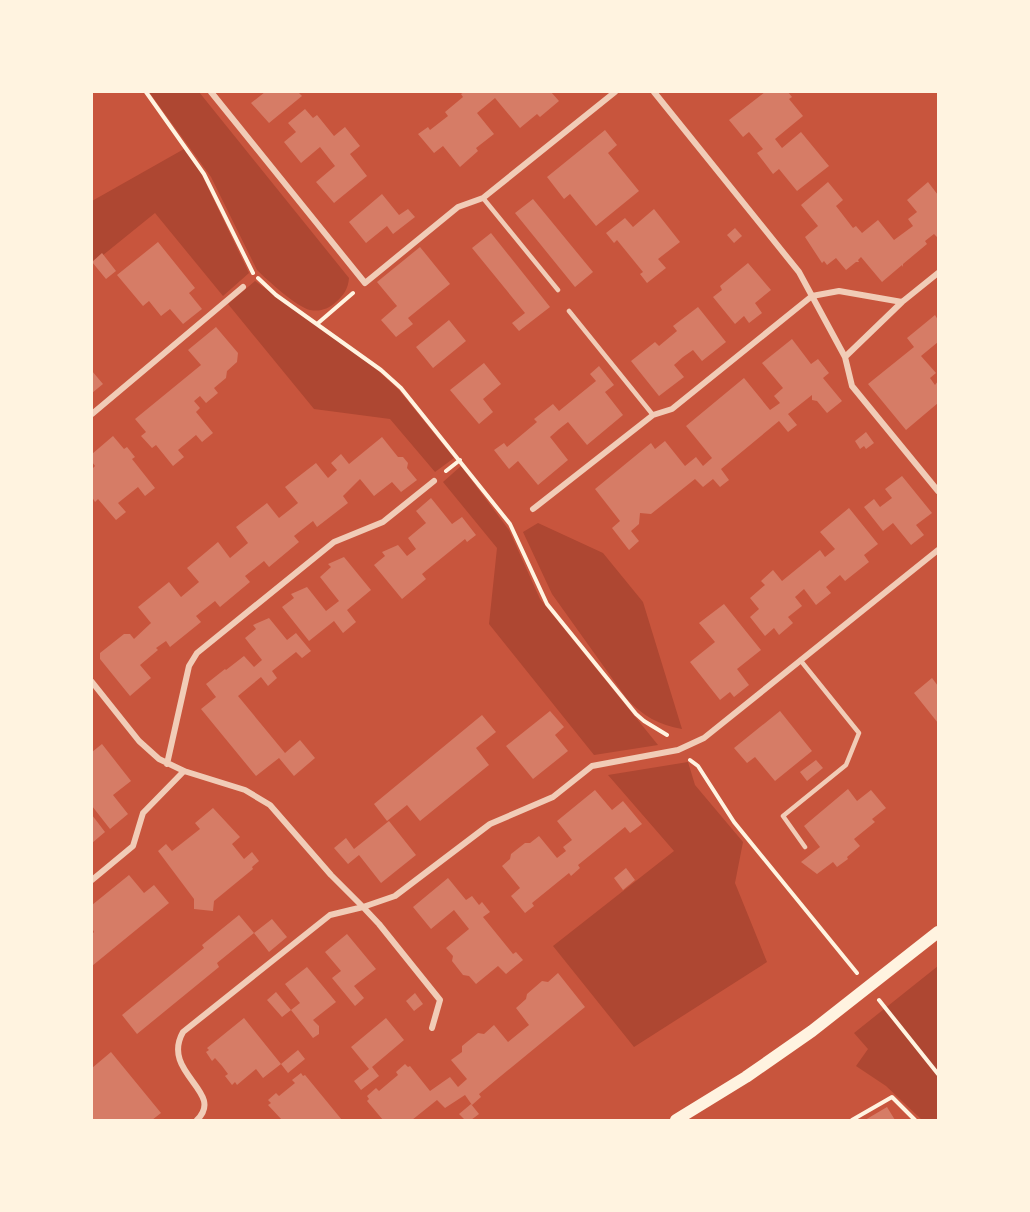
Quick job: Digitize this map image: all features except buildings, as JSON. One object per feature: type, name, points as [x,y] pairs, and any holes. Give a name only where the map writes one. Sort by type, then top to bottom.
[{"type":"main road","points":[[676,1120],[746,1077],[813,1031],[939,932]]},
{"type":"street","points":[[211,92],[364,283],[458,207],[483,198],[615,92]]},
{"type":"street","points":[[654,92],[799,272],[845,357],[852,386],[939,491]]},
{"type":"street","points":[[845,357],[902,302],[939,273]]},
{"type":"street","points":[[92,414],[243,287]]},
{"type":"street","points":[[533,509],[653,415],[672,410],[812,296],[839,291],[902,302]]},
{"type":"street","points":[[167,764],[189,666],[197,653],[334,542],[383,522],[434,481]]},
{"type":"street","points":[[197,1120],[203,1113],[205,1102],[202,1094],[180,1064],[178,1043],[183,1032],[330,915],[395,896],[490,824],[554,797],[592,766],[678,750],[695,744],[939,550]]},
{"type":"street","points":[[92,682],[146,748],[167,764],[245,790],[270,805],[331,875],[379,924],[440,1000],[432,1028]]},
{"type":"street","points":[[92,880],[133,846],[143,813],[184,771]]},
{"type":"lane","points":[[483,198],[558,290]]},
{"type":"lane","points":[[569,310],[653,415]]},
{"type":"lane","points":[[801,661],[859,733],[846,765],[783,816],[805,847]]},
{"type":"path","points":[[146,92],[199,165],[253,273],[265,286],[381,370],[406,394],[513,528],[547,604],[636,714],[666,734],[678,750],[698,766],[729,816],[803,906]]},
{"type":"path","points":[[317,324],[364,283]]},
{"type":"path","points":[[852,1120],[892,1097],[915,1120]]},
{"type":"shaded area","points":[[149,92],[199,92],[349,278],[345,292],[336,302],[321,310],[314,311],[304,308],[282,293],[257,270],[211,177]]},
{"type":"shaded area","points":[[184,149],[200,171],[249,273],[223,296],[155,213],[92,264],[92,201]]},
{"type":"shaded area","points":[[255,281],[375,368],[399,390],[454,458],[435,472],[390,419],[314,409],[228,304]]},
{"type":"shaded area","points":[[461,466],[509,530],[540,599],[658,745],[594,755],[489,624],[497,548],[443,482]]},
{"type":"shaded area","points":[[538,523],[603,553],[643,602],[682,729],[652,719],[627,699],[552,594],[523,532]]},
{"type":"shaded area","points":[[688,762],[695,785],[743,842],[735,883],[767,962],[634,1047],[553,946],[674,851],[608,775]]},
{"type":"shaded area","points":[[938,966],[938,1120],[922,1120],[886,1086],[856,1066],[868,1049],[854,1033]]}]
